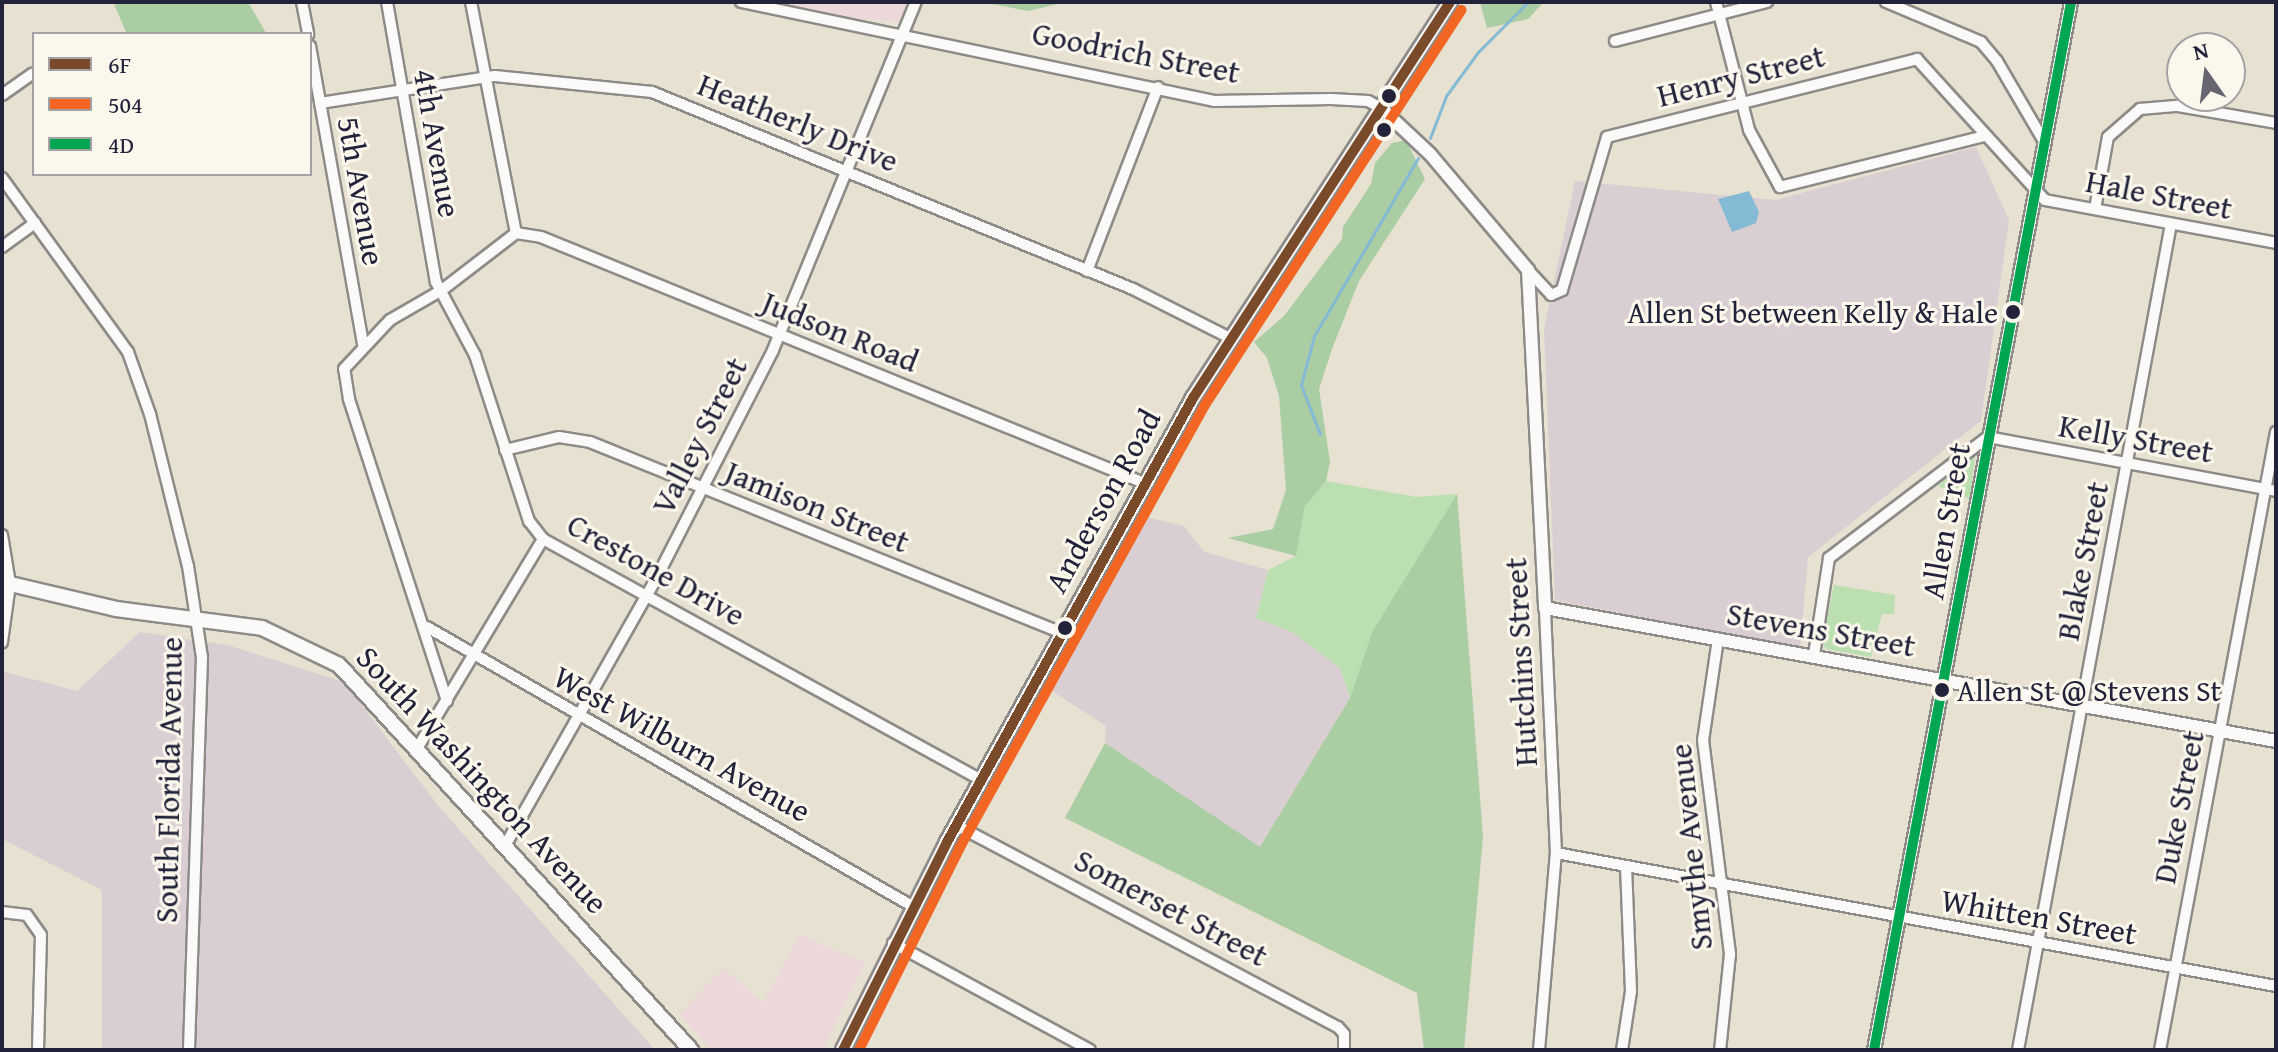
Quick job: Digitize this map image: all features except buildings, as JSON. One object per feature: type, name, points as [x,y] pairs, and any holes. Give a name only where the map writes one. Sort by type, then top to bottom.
[{"type":"main road","name":"Anderson Road","points":[[843,1050],[912,906],[1144,483],[1230,338],[1450,2]]},
{"type":"main road","name":"South Washington Avenue","points":[[6,583],[116,609],[262,628],[319,652],[359,683],[691,1050]]},
{"type":"street","points":[[302,2],[308,32]]},
{"type":"street","name":"4th Avenue","points":[[387,2],[432,268],[442,290]]},
{"type":"street","points":[[447,701],[427,627],[346,387],[345,365],[363,345],[415,302],[442,290],[516,233],[471,2]]},
{"type":"street","name":"Goodrich Street","points":[[741,2],[1225,102],[1331,99],[1368,101],[1381,108]]},
{"type":"street","name":"Valley Street","points":[[506,844],[647,594],[780,335],[916,2]]},
{"type":"street","points":[[1716,2],[1742,103],[1757,147],[1780,187],[1985,136]]},
{"type":"street","points":[[1615,41],[1767,2]]},
{"type":"street","points":[[1886,2],[1981,42],[1997,61],[2045,143]]},
{"type":"street","name":"Allen Street","points":[[1874,1050],[2071,2]]},
{"type":"street","name":"5th Avenue","points":[[312,57],[363,345]]},
{"type":"street","name":"Henry Street","points":[[1528,270],[1551,295],[1562,290],[1607,137],[1921,60],[2035,192]]},
{"type":"street","points":[[2,95],[32,74]]},
{"type":"street","name":"Heatherly Drive","points":[[320,103],[484,77],[652,92],[1087,271],[1230,338]]},
{"type":"street","points":[[1087,271],[1158,87]]},
{"type":"street","points":[[2095,209],[2108,137],[2140,109],[2178,106],[2276,123]]},
{"type":"street","points":[[1381,108],[1430,154],[1528,270]]},
{"type":"street","name":"South Florida Avenue","points":[[2,178],[136,370],[198,619],[201,703],[189,1050]]},
{"type":"street","name":"Hale Street","points":[[2035,192],[2045,200],[2276,243]]},
{"type":"street","points":[[2,247],[35,223]]},
{"type":"street","name":"Blake Street","points":[[2018,1050],[2171,224]]},
{"type":"street","name":"Judson Road","points":[[516,233],[541,237],[1144,483]]},
{"type":"street","name":"Hutchins Street","points":[[1528,270],[1556,853],[1539,1050]]},
{"type":"street","name":"Crestone Drive","points":[[442,290],[475,355],[522,508],[543,539],[981,780]]},
{"type":"street","name":"Duke Street","points":[[2160,1050],[2220,729],[2271,490],[2276,432]]},
{"type":"street","points":[[1814,655],[1829,558],[1988,437]]},
{"type":"street","name":"Kelly Street","points":[[1988,437],[2271,490]]},
{"type":"street","name":"Jamison Street","points":[[505,450],[551,438],[577,439],[1062,633]]},
{"type":"street","points":[[2,535],[6,583],[2,642]]},
{"type":"street","points":[[418,747],[543,539]]},
{"type":"street","name":"Stevens Street","points":[[1545,608],[1944,678],[2276,741]]},
{"type":"street","name":"West Wilburn Avenue","points":[[427,627],[912,906]]},
{"type":"street","name":"Smythe Avenue","points":[[1718,639],[1703,740],[1731,973],[1720,1050]]},
{"type":"street","name":"Somerset Street","points":[[956,825],[1338,1027],[1345,1038],[1344,1050]]},
{"type":"street","name":"Whitten Street","points":[[1556,853],[2276,986]]},
{"type":"street","points":[[1622,1050],[1631,991],[1626,866]]},
{"type":"street","points":[[2,912],[27,915],[41,935],[38,1050]]},
{"type":"street","points":[[893,943],[1090,1050]]},
{"type":"shaded area","points":[[705,2],[909,2],[898,22]]},
{"type":"shaded area","points":[[1976,147],[2009,220],[1981,421],[1808,557],[1800,649],[1555,600],[1544,329],[1575,181],[1775,200]]},
{"type":"shaded area","points":[[1147,517],[1184,526],[1204,552],[1268,570],[1256,618],[1292,631],[1340,668],[1350,698],[1260,848],[1105,743],[1106,726],[1049,689]]},
{"type":"shaded area","points":[[140,632],[227,645],[344,682],[440,808],[655,1050],[102,1050],[102,890],[2,839],[2,684],[5,672],[77,691]]},
{"type":"shaded area","points":[[800,935],[865,963],[823,1050],[711,1050],[679,1015],[723,968],[763,1002]]},
{"type":"green space","points":[[113,2],[248,2],[265,32],[126,32]]},
{"type":"green space","points":[[982,2],[1066,2],[1028,11]]},
{"type":"green space","points":[[1480,2],[1544,2],[1528,19],[1487,28]]},
{"type":"green space","points":[[1406,140],[1425,179],[1359,281],[1332,349],[1319,389],[1330,462],[1326,481],[1305,506],[1296,556],[1228,538],[1273,529],[1286,490],[1279,396],[1267,358],[1254,342],[1284,316],[1342,239],[1343,227],[1371,184],[1375,163],[1392,143]]},
{"type":"green space","points":[[1975,455],[1970,499],[1938,486],[1956,471]]},
{"type":"green space","points":[[1326,481],[1416,497],[1457,494],[1372,632],[1350,698],[1340,668],[1292,632],[1256,618],[1268,570],[1296,556],[1305,506]]},
{"type":"green space","points":[[1457,494],[1483,837],[1464,1050],[1424,1050],[1417,993],[1065,818],[1105,743],[1260,847],[1350,698],[1372,632]]},
{"type":"green space","points":[[1834,585],[1895,595],[1894,614],[1882,614],[1871,657],[1826,649],[1822,642]]},
{"type":"water","points":[[1749,191],[1759,212],[1756,223],[1732,232],[1718,199]]},
{"type":"waterway","points":[[1430,138],[1446,96],[1478,52],[1528,2]]},
{"type":"waterway","points":[[1320,434],[1301,385],[1314,336],[1418,158]]},
{"type":"transit line","name":"6F","points":[[843,1050],[947,842],[1193,398],[1450,2]]},
{"type":"transit line","name":"4D","points":[[1874,1050],[2071,2]]},
{"type":"transit line","name":"504","points":[[859,1050],[959,849],[1205,405],[1462,10]]},
{"type":"place","name":"Allen St between Kelly & Hale","points":[[2013,312]]},
{"type":"place","name":"Allen St @ Stevens St","points":[[1942,690]]}]
